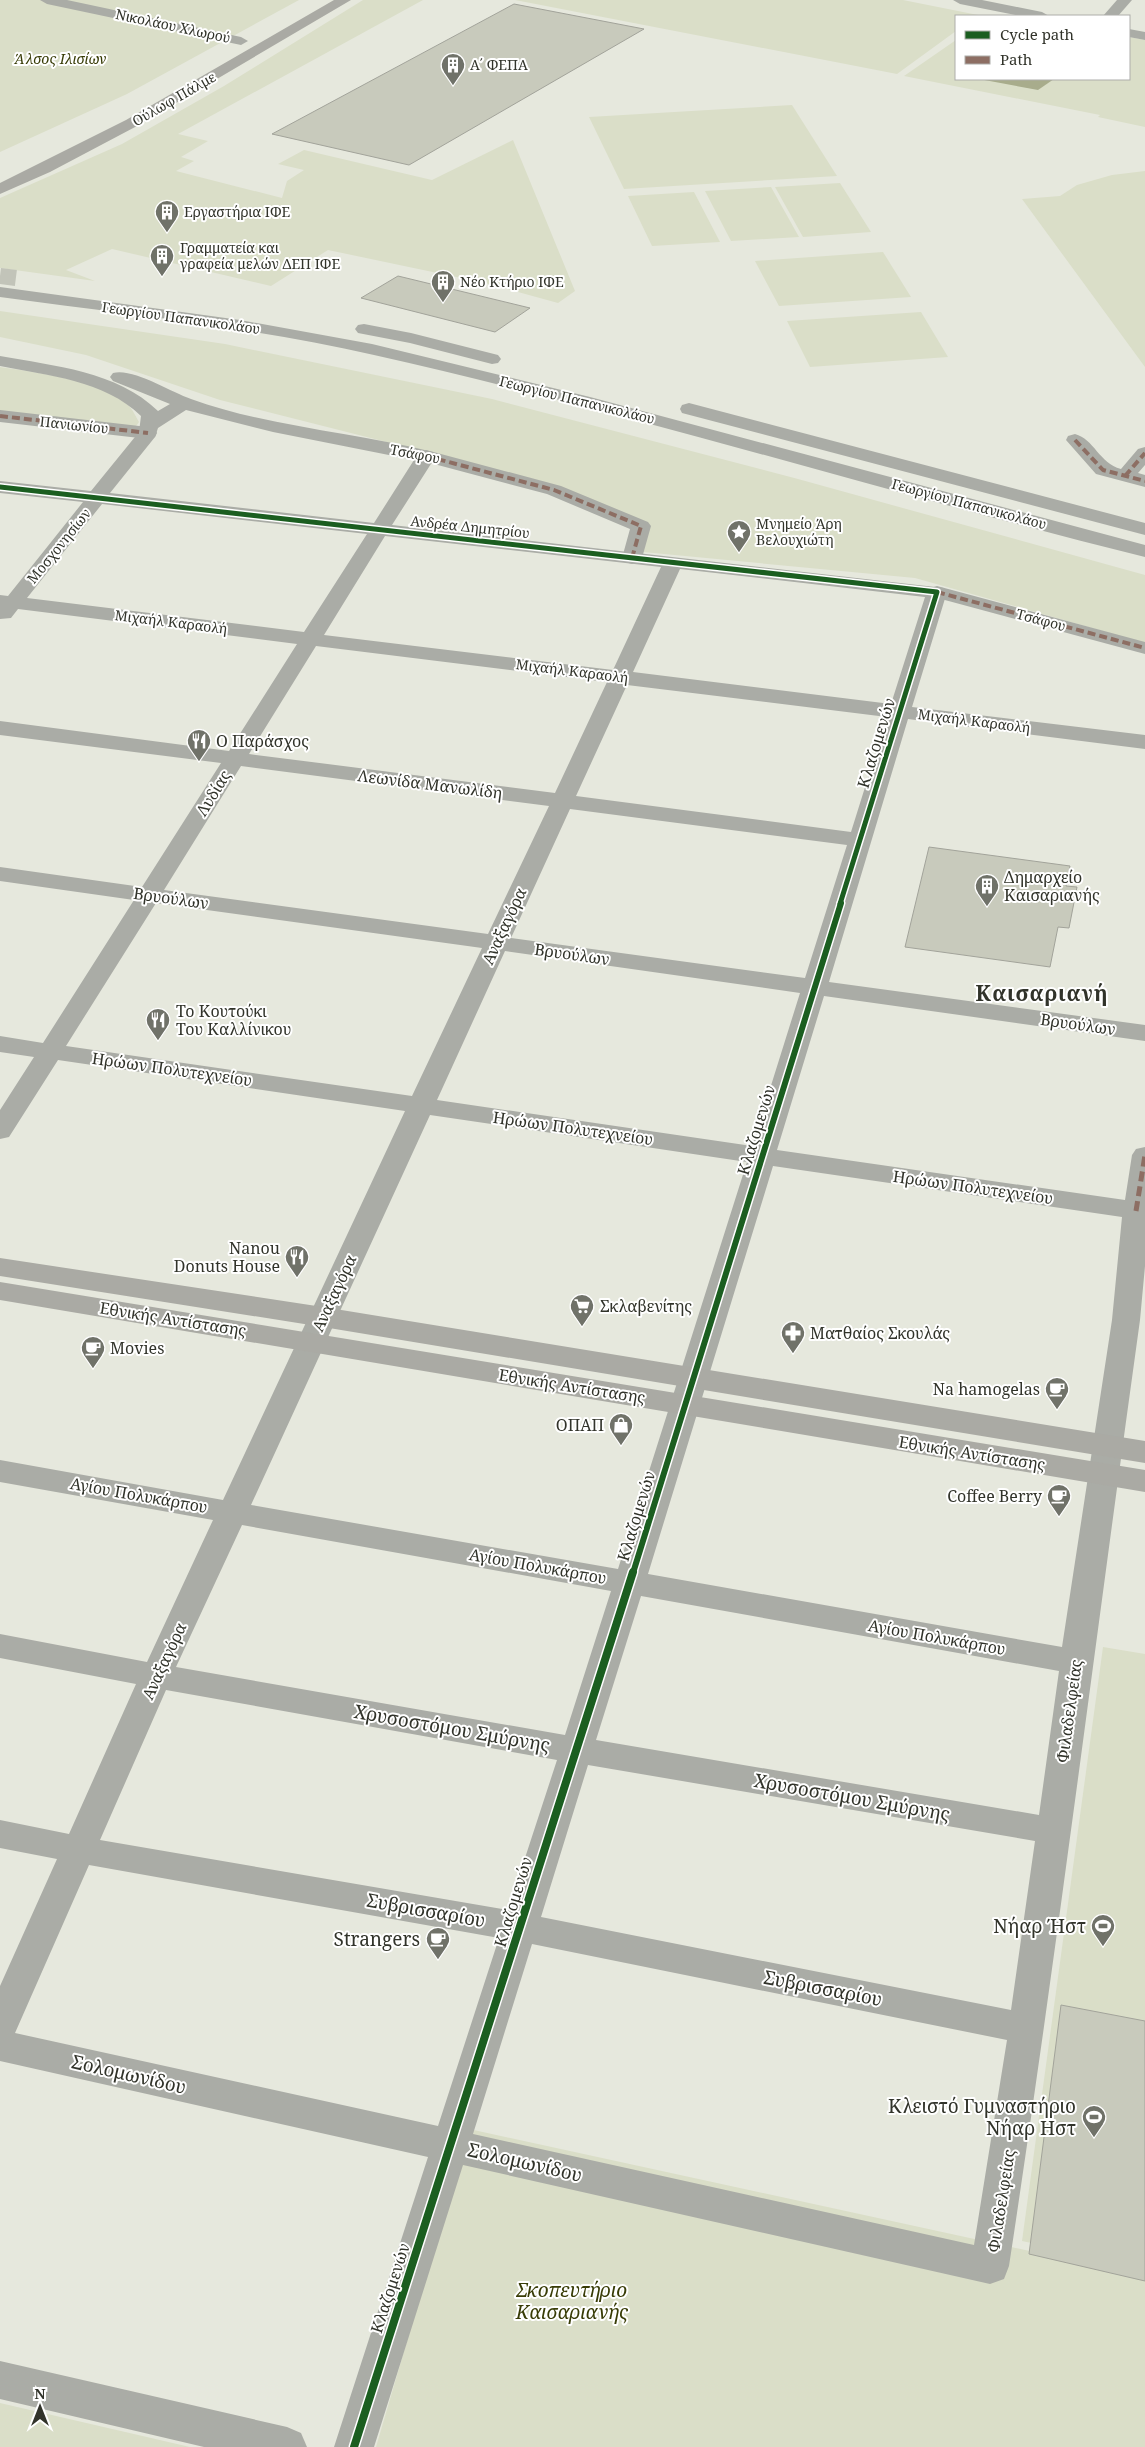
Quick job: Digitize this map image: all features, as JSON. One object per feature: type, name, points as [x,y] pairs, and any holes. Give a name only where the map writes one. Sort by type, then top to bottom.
[{"type":"main road","name":"Ούλωφ Πάλμε","points":[[0,189],[62,161],[104,139],[344,0]]},
{"type":"main road","name":"Ούλωφ Πάλμε","points":[[224,50],[257,32]]},
{"type":"main road","points":[[15,166],[46,151]]},
{"type":"main road","name":"Εθνικής Αντίστασης","points":[[0,1267],[317,1330],[1105,1460],[1145,1481]]},
{"type":"main road","name":"Εθνικής Αντίστασης","points":[[0,1290],[317,1330]]},
{"type":"main road","name":"Εθνικής Αντίστασης","points":[[1105,1460],[1145,1452]]},
{"type":"street","name":"Νικολάου Χλωρού","points":[[47,0],[241,41]]},
{"type":"street","points":[[963,0],[1037,15]]},
{"type":"street","points":[[1111,15],[1125,0]]},
{"type":"street","points":[[1130,33],[1145,36]]},
{"type":"street","points":[[16,278],[65,284]]},
{"type":"street","name":"Γεωργίου Παπανικολάου","points":[[0,292],[240,325],[372,349],[601,406],[1145,551]]},
{"type":"street","name":"Γεωργίου Παπανικολάου","points":[[343,325],[411,338],[506,362]]},
{"type":"street","name":"Τσάφου","points":[[0,345],[114,376],[159,391],[183,403],[237,419],[301,434],[426,456],[554,490],[641,526],[632,558]]},
{"type":"street","points":[[0,361],[90,380],[132,397],[151,415],[150,428]]},
{"type":"street","points":[[150,428],[183,403]]},
{"type":"street","name":"Γεωργίου Παπανικολάου","points":[[676,406],[1145,529]]},
{"type":"street","name":"Πανιωνίου","points":[[0,416],[150,428]]},
{"type":"street","name":"Μοσχονησίων","points":[[4,608],[97,498],[150,428]]},
{"type":"street","points":[[1075,440],[1103,470],[1115,476],[1145,481]]},
{"type":"street","points":[[1115,476],[1145,453]]},
{"type":"street","name":"Λυδίας","points":[[0,1131],[426,456]]},
{"type":"street","name":"Ανδρέα Δημητρίου","points":[[0,487],[937,592]]},
{"type":"street","name":"Αναξαγόρα","points":[[0,2026],[156,1676],[673,562]]},
{"type":"street","name":"Τσάφου","points":[[937,592],[1145,648]]},
{"type":"street","name":"Κλαζομενών","points":[[354,2447],[630,1582],[937,592]]},
{"type":"street","name":"Μιχαήλ Καραολή","points":[[4,608],[310,639],[1145,742]]},
{"type":"street","name":"Λεωνίδα Μανωλίδη","points":[[0,728],[860,840]]},
{"type":"street","name":"Βρυούλων","points":[[0,874],[1145,1033]]},
{"type":"street","name":"Ηρώων Πολυτεχνείου","points":[[0,1044],[1140,1212]]},
{"type":"street","name":"Φιλαδελφείας","points":[[990,2266],[1027,2029],[1076,1662],[1126,1320],[1140,1212],[1145,1155]]},
{"type":"street","name":"Αγίου Πολυκάρπου","points":[[0,1470],[1076,1662]]},
{"type":"street","name":"Χρυσοστόμου Σμύρνης","points":[[0,1646],[156,1676],[575,1750],[1054,1831]]},
{"type":"street","name":"Συβρισσαρίου","points":[[0,1834],[80,1850],[520,1926],[1027,2029]]},
{"type":"street","name":"Σολομωνίδου","points":[[0,2045],[990,2266]]},
{"type":"street","points":[[0,2380],[287,2447]]},
{"type":"green space","name":"Άλσος Ιλισίων","points":[[0,0],[299,0],[127,94],[0,152]]},
{"type":"green space","points":[[363,0],[423,0],[178,134],[208,141],[181,157],[194,161],[176,171],[282,198],[287,181],[304,170],[278,164],[304,150],[432,180],[513,140],[575,291],[558,303],[485,283],[328,250],[271,286],[112,249],[66,270],[95,281],[0,268],[0,198],[122,144],[224,86]]},
{"type":"green space","points":[[515,0],[903,0],[978,15],[955,15],[955,32],[897,74]]},
{"type":"green space","points":[[1130,37],[1145,40],[1145,127],[1098,117],[1100,115],[904,76],[955,41],[955,80],[1130,80]]},
{"type":"green space","points":[[792,105],[837,176],[624,189],[589,117]]},
{"type":"green space","points":[[1145,171],[1145,367],[1022,199],[1060,196],[1077,185],[1112,175]]},
{"type":"green space","points":[[840,183],[871,232],[803,237],[775,187]]},
{"type":"green space","points":[[771,187],[799,237],[731,241],[705,191]]},
{"type":"green space","points":[[694,192],[720,242],[652,246],[628,196]]},
{"type":"green space","points":[[883,252],[911,297],[779,306],[755,261]]},
{"type":"green space","points":[[0,311],[225,344],[492,399],[798,479],[1145,575],[1145,643],[915,578],[643,552],[649,524],[541,481],[220,400],[86,355],[0,337]]},
{"type":"green space","points":[[921,312],[948,357],[810,367],[787,321]]},
{"type":"green space","points":[[0,367],[68,379],[104,390],[118,397],[129,406],[139,422],[134,429],[0,413]]},
{"type":"green space","name":"Νήαρ Ήστ","points":[[1103,1647],[1145,1654],[1145,2267],[1022,2241]]},
{"type":"green space","name":"Σκοπευτήριο Καισαριανής","points":[[469,2129],[1145,2276],[1145,2447],[376,2447]]},
{"type":"green space","points":[[0,2403],[190,2447],[0,2447]]},
{"type":"shaded area","points":[[984,80],[1053,80],[1038,90]]},
{"type":"building","name":"Α΄ ΦΕΠΑ","points":[[514,4],[644,29],[409,165],[272,134]]},
{"type":"building","name":"Νέο Κτήριο ΙΦΕ","points":[[398,276],[530,308],[495,332],[361,298]]},
{"type":"building","name":"Δημαρχείο Καισαριανής","points":[[929,847],[1070,866],[1066,886],[1077,887],[1069,928],[1058,927],[1050,967],[905,947]]},
{"type":"building","name":"Κλειστό Γυμναστήριο Νήαρ Ηστ","points":[[1061,2005],[1145,2021],[1145,2281],[1029,2254]]},
{"type":"tunnel","points":[[0,276],[16,278]]},
{"type":"marked path","points":[[0,416],[148,433]]},
{"type":"marked path","points":[[1075,440],[1103,470],[1145,481]]},
{"type":"marked path","points":[[1125,476],[1145,453]]},
{"type":"marked path","points":[[426,456],[554,490],[641,526],[632,558]]},
{"type":"marked path","points":[[937,592],[1145,648]]},
{"type":"marked path","points":[[1136,1211],[1145,1155]]},
{"type":"cycle path","points":[[0,487],[937,592],[630,1582],[354,2447]]},
{"type":"place","name":"Α΄ ΦΕΠΑ","points":[[453,86]]},
{"type":"place","name":"Εργαστήρια ΙΦΕ","points":[[167,233]]},
{"type":"place","name":"Γραμματεία και γραφεία μελών ΔΕΠ ΙΦΕ","points":[[162,277]]},
{"type":"place","name":"Νέο Κτήριο ΙΦΕ","points":[[443,303]]},
{"type":"place","name":"Μνημείο Άρη Βελουχιώτη","points":[[739,553]]},
{"type":"place","name":"Ο Παράσχος","points":[[199,762]]},
{"type":"place","name":"Δημαρχείο Καισαριανής","points":[[987,907]]},
{"type":"place","name":"Το Κουτούκι Του Καλλίνικου","points":[[158,1041]]},
{"type":"place","name":"Nanou Donuts House","points":[[297,1278]]},
{"type":"place","name":"Σκλαβενίτης","points":[[582,1327]]},
{"type":"place","name":"Ματθαίος Σκουλάς","points":[[793,1354]]},
{"type":"place","name":"Movies","points":[[93,1369]]},
{"type":"place","name":"Na hamogelas","points":[[1057,1410]]},
{"type":"place","name":"ΟΠΑΠ","points":[[621,1446]]},
{"type":"place","name":"Coffee Berry","points":[[1059,1517]]},
{"type":"place","name":"Νήαρ Ήστ","points":[[1103,1947]]},
{"type":"place","name":"Strangers","points":[[438,1960]]},
{"type":"place","name":"Κλειστό Γυμναστήριο Νήαρ Ηστ","points":[[1094,2138]]},
{"type":"district","name":"Καισαριανή","points":[[1042,994]]}]
